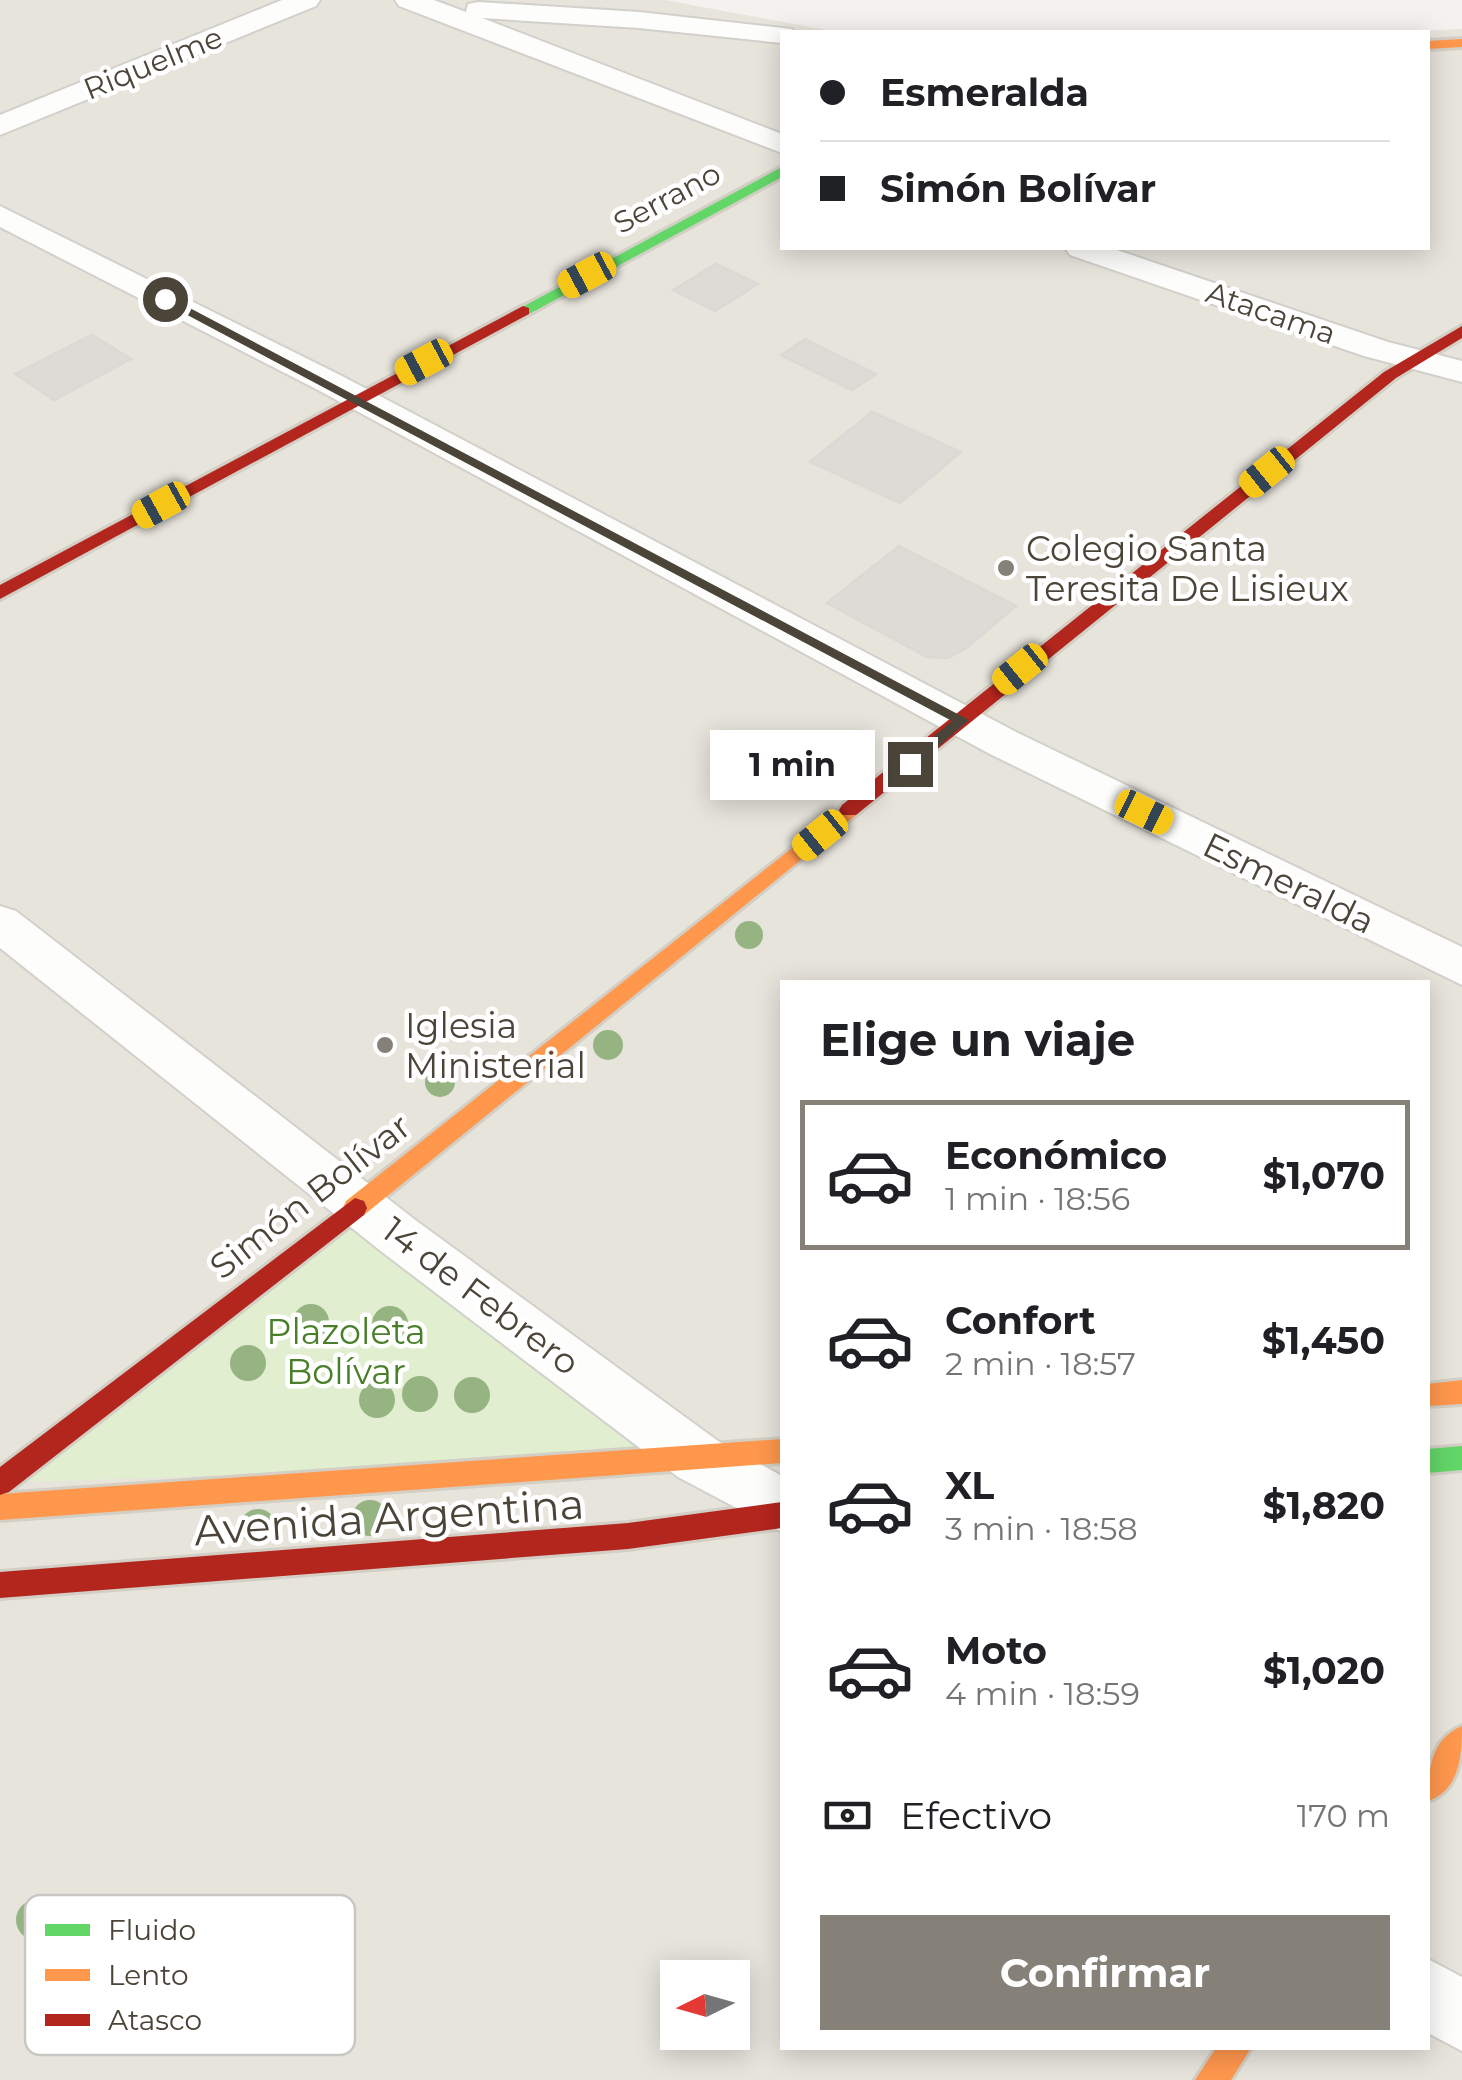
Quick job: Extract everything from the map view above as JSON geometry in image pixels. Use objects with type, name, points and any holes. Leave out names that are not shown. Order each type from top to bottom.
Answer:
[{"type":"street","name":"Riquelme","points":[[0,126],[306,0]]},
{"type":"street","points":[[414,2],[780,34]]},
{"type":"street","points":[[414,2],[780,143]]},
{"type":"street","points":[[1430,45],[1462,43]]},
{"type":"street","name":"Serrano","points":[[0,593],[780,172]]},
{"type":"street","name":"Esmeralda","points":[[0,214],[962,720],[1462,967]]},
{"type":"street","name":"Atacama","points":[[1087,250],[1462,372]]},
{"type":"street","name":"Simón Bolívar","points":[[0,1483],[360,1204],[1359,399],[1462,332]]},
{"type":"street","name":"14 de Febrero","points":[[0,924],[360,1204],[698,1458],[780,1505]]},
{"type":"street","points":[[1430,1395],[1462,1392]]},
{"type":"street","name":"Avenida Argentina","points":[[0,1507],[780,1451]]},
{"type":"street","points":[[1430,1461],[1462,1458]]},
{"type":"street","name":"Avenida Argentina","points":[[0,1585],[628,1536],[780,1515]]},
{"type":"street","points":[[1430,1784],[1462,1740]]},
{"type":"street","points":[[1430,1994],[1462,2018]]},
{"type":"street","points":[[1211,2080],[1234,2050]]},
{"type":"shaded area","points":[[0,0],[665,0],[826,30],[780,30],[780,250],[1430,250],[1430,30],[1462,29],[1462,2080],[0,2080]]},
{"type":"green space","name":"Plazoleta Bolívar","points":[[360,1204],[698,1459],[0,1483]]},
{"type":"building","points":[[716,264],[758,284],[715,311],[673,290]]},
{"type":"building","points":[[92,335],[131,359],[54,400],[15,374]]},
{"type":"building","points":[[805,339],[876,374],[852,390],[781,355]]},
{"type":"building","points":[[872,412],[961,452],[900,503],[810,462]]},
{"type":"building","points":[[899,546],[1016,606],[965,649],[948,658],[927,657],[827,603]]},
{"type":"traffic: fast","points":[[523,311],[780,172]]},
{"type":"traffic: fast","points":[[1430,1461],[1462,1458]]},
{"type":"traffic: slow","points":[[1430,45],[1462,43]]},
{"type":"traffic: slow","points":[[355,1208],[849,810]]},
{"type":"traffic: slow","points":[[1430,1395],[1462,1392]]},
{"type":"traffic: slow","points":[[0,1507],[780,1451]]},
{"type":"traffic: slow","points":[[1430,1784],[1462,1740]]},
{"type":"traffic: slow","points":[[1211,2080],[1234,2050]]},
{"type":"traffic: jam","points":[[0,593],[523,311]]},
{"type":"traffic: jam","points":[[849,810],[1390,375],[1462,331]]},
{"type":"traffic: jam","points":[[0,1483],[355,1208]]},
{"type":"traffic: jam","points":[[0,1585],[628,1536],[780,1515]]},
{"type":"place","name":"Colegio Santa Teresita De Lisieux","points":[[1006,568]]},
{"type":"place","name":"Iglesia Ministerial","points":[[385,1045]]},
{"type":"route","points":[[165,299],[962,720],[910,764]]}]
